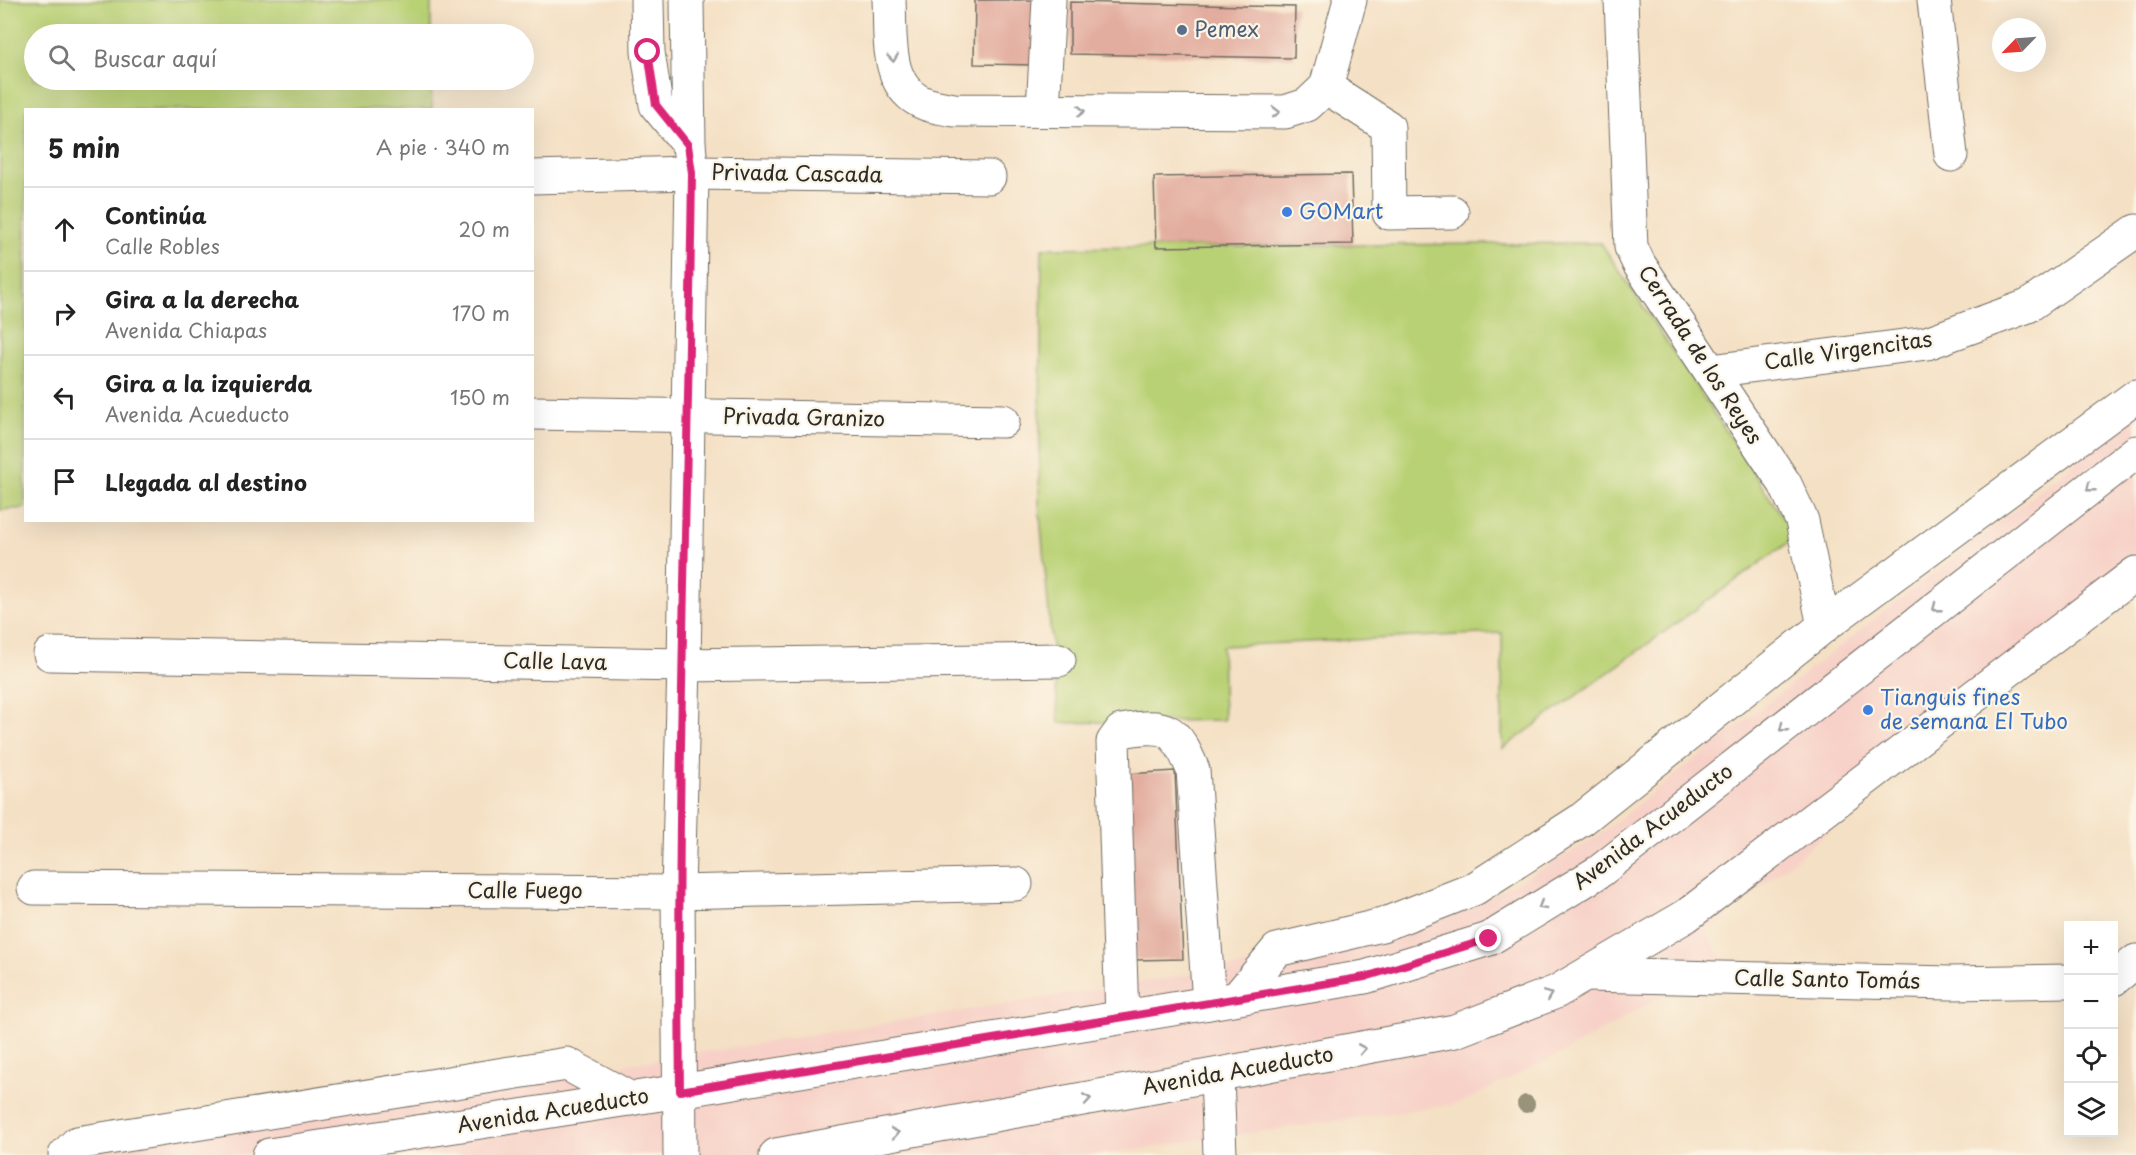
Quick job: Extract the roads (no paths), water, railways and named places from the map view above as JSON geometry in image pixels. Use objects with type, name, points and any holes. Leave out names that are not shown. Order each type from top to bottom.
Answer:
[{"type":"street","points":[[646,0],[648,52],[656,105],[690,159]]},
{"type":"street","points":[[680,1155],[678,892],[684,665],[690,159],[687,0]]},
{"type":"street","points":[[889,0],[893,66],[904,90],[925,104],[954,110],[1285,112],[1307,105],[1326,87],[1350,0]]},
{"type":"street","points":[[1043,110],[1048,0]]},
{"type":"street","name":"Cerrada de los Reyes","points":[[1621,0],[1631,247],[1638,264],[1785,484],[1802,521],[1824,626]]},
{"type":"street","points":[[1934,0],[1950,155]]},
{"type":"street","points":[[1326,87],[1388,127],[1389,213],[1452,212]]},
{"type":"street","name":"Privada Cascada","points":[[534,177],[690,159],[989,177]]},
{"type":"street","name":"Calle Virgencitas","points":[[1711,371],[1927,343],[2028,306],[2136,231]]},
{"type":"street","points":[[1223,1001],[1277,950],[1382,925],[1474,889],[1581,820],[1824,626],[2136,396]]},
{"type":"street","name":"Privada Granizo","points":[[534,413],[1003,421]]},
{"type":"street","name":"Avenida Acueducto","points":[[269,1155],[631,1099],[1365,977],[1489,939],[1600,871],[2136,452]]},
{"type":"street","name":"Avenida Acueducto","points":[[776,1155],[1455,1031],[1556,992],[1686,916],[2136,573]]},
{"type":"street","name":"Calle Lava","points":[[51,654],[684,665],[1059,660]]},
{"type":"street","points":[[1122,1017],[1113,742],[1121,731],[1143,727],[1163,728],[1182,742],[1193,770],[1223,1001]]},
{"type":"street","name":"Calle Fuego","points":[[34,888],[678,892],[1016,884]]},
{"type":"street","points":[[2118,977],[2136,961]]},
{"type":"street","name":"Calle Santo Tomás","points":[[1586,975],[1951,983],[2064,981]]},
{"type":"street","points":[[2118,980],[2136,980]]},
{"type":"street","points":[[65,1155],[77,1143],[567,1064],[631,1099]]},
{"type":"street","points":[[1217,1076],[1220,1155]]},
{"type":"place","name":"Pemex","points":[[1182,30]]},
{"type":"place","name":"GOMart","points":[[1287,212]]},
{"type":"place","name":"Tianguis fines de semana El Tubo","points":[[1868,710]]}]
